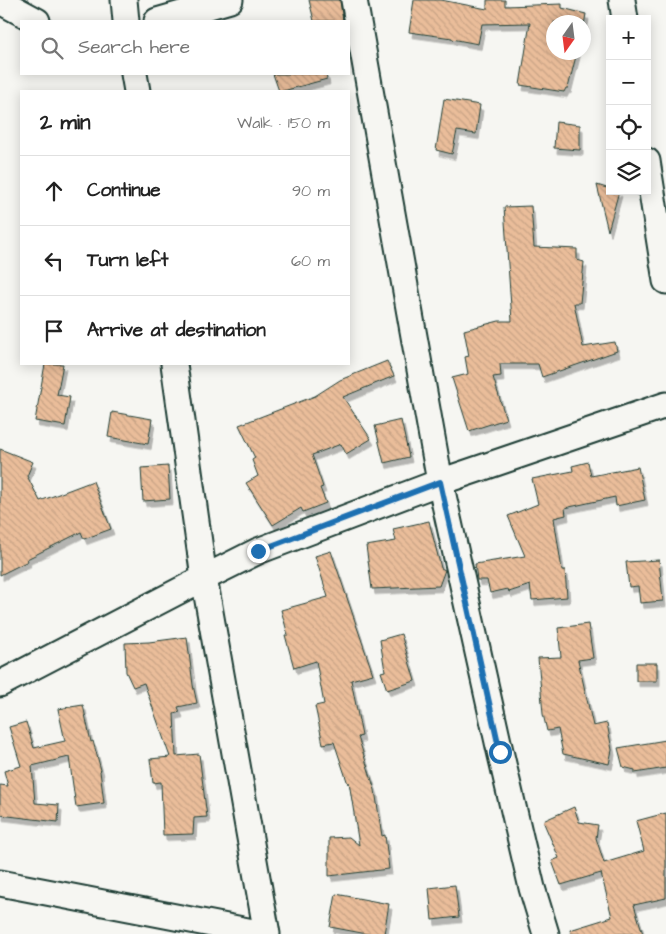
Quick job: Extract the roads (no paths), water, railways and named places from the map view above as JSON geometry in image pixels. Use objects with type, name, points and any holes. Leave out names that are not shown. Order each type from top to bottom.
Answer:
[{"type":"street","points":[[124,0],[126,20]]},
{"type":"street","points":[[160,20],[230,0]]},
{"type":"street","points":[[354,0],[440,482],[502,761],[532,888],[546,934]]},
{"type":"street","points":[[622,0],[624,15]]},
{"type":"street","points":[[0,1],[35,20]]},
{"type":"street","points":[[134,75],[137,90]]},
{"type":"street","points":[[651,186],[666,281]]},
{"type":"street","points":[[174,365],[204,578],[267,934]]},
{"type":"street","points":[[0,684],[258,551],[440,482],[666,404]]},
{"type":"street","points":[[0,883],[263,934]]}]
